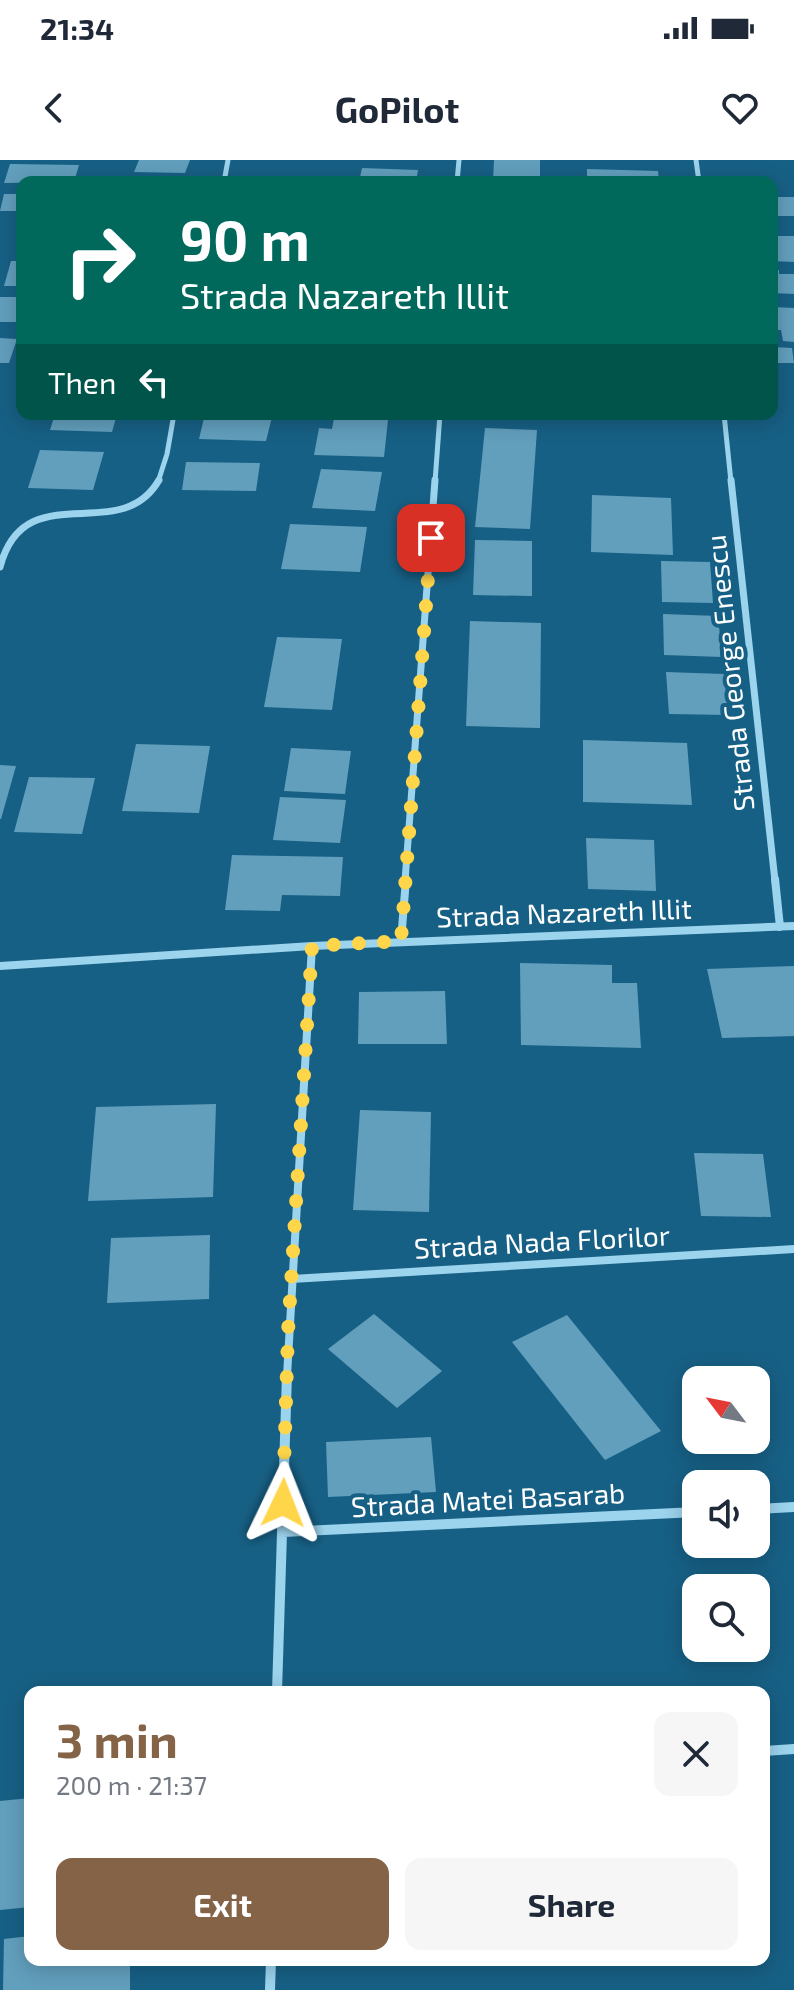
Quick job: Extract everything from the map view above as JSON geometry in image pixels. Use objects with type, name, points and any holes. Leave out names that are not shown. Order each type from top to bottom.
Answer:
[{"type":"street","points":[[0,567],[7,544],[23,525],[38,519],[125,510],[152,491],[161,475],[173,420]]},
{"type":"street","points":[[401,941],[440,420]]},
{"type":"street","name":"Strada George Enescu","points":[[725,420],[780,927]]},
{"type":"street","name":"Strada Nazareth Illit","points":[[0,966],[401,941],[794,926]]},
{"type":"street","points":[[277,1686],[292,1279],[312,946]]},
{"type":"street","name":"Strada Nada Florilor","points":[[292,1279],[794,1249]]},
{"type":"street","points":[[770,1508],[794,1507]]},
{"type":"street","name":"Strada Matei Basarab","points":[[283,1532],[682,1513]]},
{"type":"street","points":[[770,1751],[794,1749]]},
{"type":"street","points":[[270,1990],[271,1966]]},
{"type":"building","points":[[139,160],[190,160],[185,173],[134,172]]},
{"type":"building","points":[[494,160],[540,160],[540,176],[493,176]]},
{"type":"building","points":[[10,164],[79,165],[76,176],[16,176],[16,183],[4,183]]},
{"type":"building","points":[[362,168],[418,170],[417,176],[360,176]]},
{"type":"building","points":[[587,169],[658,171],[658,176],[587,176]]},
{"type":"building","points":[[4,194],[16,194],[16,211],[0,211]]},
{"type":"building","points":[[778,197],[794,197],[794,216],[778,216]]},
{"type":"building","points":[[778,236],[794,236],[794,262],[778,261]]},
{"type":"building","points":[[11,261],[16,261],[16,286],[4,286]]},
{"type":"building","points":[[778,270],[779,274],[794,274],[794,294],[778,293]]},
{"type":"building","points":[[0,297],[16,297],[16,322],[0,322]]},
{"type":"building","points":[[778,307],[794,308],[794,342],[783,341],[781,330],[778,330]]},
{"type":"building","points":[[0,338],[16,339],[9,363],[0,363]]},
{"type":"building","points":[[778,347],[792,348],[794,363],[778,363]]},
{"type":"building","points":[[53,420],[115,420],[112,432],[50,430]]},
{"type":"building","points":[[204,420],[271,420],[266,441],[199,439]]},
{"type":"building","points":[[334,420],[388,420],[384,457],[314,455],[319,428],[332,429]]},
{"type":"building","points":[[485,428],[537,430],[530,529],[475,527]]},
{"type":"building","points":[[40,450],[104,452],[93,490],[28,488]]},
{"type":"building","points":[[186,462],[260,463],[256,491],[182,490]]},
{"type":"building","points":[[321,469],[382,472],[375,511],[312,508]]},
{"type":"building","points":[[592,495],[671,498],[673,555],[591,552]]},
{"type":"building","points":[[290,524],[367,527],[360,572],[281,569]]},
{"type":"building","points":[[475,540],[532,541],[532,596],[473,595]]},
{"type":"building","points":[[661,561],[710,562],[713,603],[662,602]]},
{"type":"building","points":[[663,614],[718,616],[722,657],[664,655]]},
{"type":"building","points":[[470,621],[541,623],[540,728],[466,726]]},
{"type":"building","points":[[277,637],[342,639],[332,710],[264,707]]},
{"type":"building","points":[[666,672],[724,674],[728,715],[669,714]]},
{"type":"building","points":[[583,740],[687,743],[692,805],[583,802]]},
{"type":"building","points":[[136,744],[210,746],[199,813],[122,811]]},
{"type":"building","points":[[291,748],[351,751],[345,794],[284,791]]},
{"type":"building","points":[[0,765],[16,766],[1,819],[0,819]]},
{"type":"building","points":[[29,777],[95,778],[82,834],[14,832]]},
{"type":"building","points":[[280,797],[346,800],[340,843],[273,840]]},
{"type":"building","points":[[586,838],[654,840],[656,891],[588,889]]},
{"type":"building","points":[[232,855],[343,857],[340,896],[282,895],[280,911],[225,910]]},
{"type":"building","points":[[520,963],[612,965],[612,983],[637,983],[641,1048],[521,1045]]},
{"type":"building","points":[[794,966],[794,1036],[722,1038],[707,969]]},
{"type":"building","points":[[445,991],[447,1044],[358,1044],[359,992]]},
{"type":"building","points":[[216,1104],[213,1197],[88,1201],[96,1107]]},
{"type":"building","points":[[360,1110],[431,1112],[429,1212],[353,1210]]},
{"type":"building","points":[[694,1153],[763,1154],[771,1217],[701,1216]]},
{"type":"building","points":[[210,1235],[209,1299],[107,1303],[111,1238]]},
{"type":"building","points":[[374,1314],[442,1371],[397,1408],[328,1349]]},
{"type":"building","points":[[567,1315],[661,1431],[605,1460],[512,1342]]},
{"type":"building","points":[[431,1437],[436,1492],[328,1497],[326,1442]]},
{"type":"building","points":[[24,1799],[24,1908],[0,1910],[0,1801]]},
{"type":"building","points":[[24,1937],[24,1966],[130,1966],[130,1990],[3,1990],[4,1939]]},
{"type":"route","points":[[283,1503],[288,1332],[312,946],[401,941],[431,538]]}]
